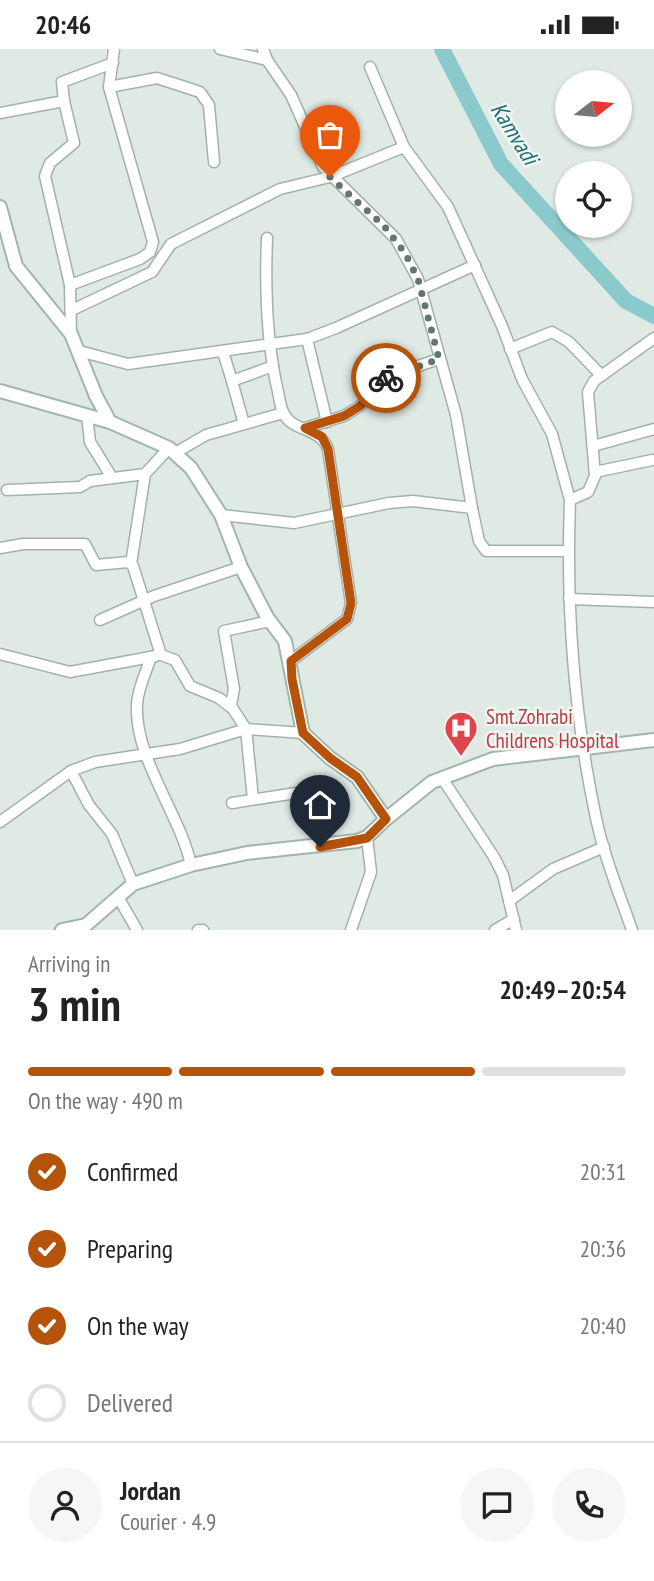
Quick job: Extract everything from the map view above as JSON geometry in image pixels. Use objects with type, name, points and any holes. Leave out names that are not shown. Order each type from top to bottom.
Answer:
[{"type":"street","points":[[70,285],[140,259],[150,252],[153,241],[109,87],[114,49]]},
{"type":"street","points":[[220,49],[267,61]]},
{"type":"street","points":[[263,49],[267,61],[291,95],[318,158],[330,177],[396,239],[421,287],[465,455],[479,541],[486,551],[568,551]]},
{"type":"street","points":[[71,334],[70,285],[45,176],[50,163],[74,143],[62,82],[113,64]]},
{"type":"street","points":[[370,67],[404,147],[439,191],[475,265],[526,388],[552,435],[570,500],[569,599],[584,748],[604,848],[632,930]]},
{"type":"street","points":[[109,87],[138,79],[157,79],[200,92],[208,105],[214,162]]},
{"type":"street","points":[[0,113],[64,101]]},
{"type":"street","points":[[72,310],[152,272],[171,244],[280,189],[330,177],[404,147]]},
{"type":"street","points":[[0,207],[16,266],[71,334],[96,396],[110,422]]},
{"type":"street","points":[[267,238],[265,286],[268,345],[283,413],[289,421],[322,437],[328,449],[350,589],[350,613],[340,626],[291,661]]},
{"type":"street","points":[[79,351],[128,364],[307,339],[475,265]]},
{"type":"street","points":[[510,349],[552,332],[569,342],[601,375]]},
{"type":"street","points":[[570,500],[588,492],[595,472],[588,392],[601,375],[654,338]]},
{"type":"street","points":[[307,339],[327,422]]},
{"type":"street","points":[[223,352],[244,424]]},
{"type":"street","points":[[305,428],[327,422],[360,406],[388,376],[439,359]]},
{"type":"street","points":[[232,381],[273,366]]},
{"type":"street","points":[[0,391],[110,422],[172,451],[191,468],[221,515],[241,567],[270,621],[285,641],[303,733],[330,758],[357,777],[386,819]]},
{"type":"street","points":[[7,490],[80,487],[90,481],[111,476],[145,474],[172,451],[206,435],[283,413]]},
{"type":"street","points":[[87,415],[90,442],[111,476]]},
{"type":"street","points":[[593,446],[654,429]]},
{"type":"street","points":[[595,472],[652,460]]},
{"type":"street","points":[[145,474],[131,564],[156,656],[137,700],[147,752],[161,795],[185,841],[191,865]]},
{"type":"street","points":[[221,515],[294,523],[413,501],[472,508]]},
{"type":"street","points":[[0,548],[23,544],[85,544],[96,565],[131,564]]},
{"type":"street","points":[[100,620],[143,601],[241,567]]},
{"type":"street","points":[[569,599],[654,603]]},
{"type":"street","points":[[231,705],[234,689],[224,631],[270,621]]},
{"type":"street","points":[[0,654],[71,672],[156,656],[175,660],[190,686],[231,705],[246,729],[253,799]]},
{"type":"street","points":[[0,821],[71,771],[95,762],[180,749],[246,729],[303,733]]},
{"type":"street","points":[[62,930],[86,925],[133,884],[191,865],[247,853],[336,846],[367,838],[432,782],[493,759],[654,740]]},
{"type":"street","points":[[71,771],[89,805],[112,834],[133,884]]},
{"type":"street","points":[[442,778],[494,857],[516,930]]},
{"type":"street","points":[[232,803],[296,793]]},
{"type":"street","points":[[351,930],[371,872],[367,838]]},
{"type":"street","points":[[509,901],[553,869],[604,848]]},
{"type":"street","points":[[118,897],[137,930]]},
{"type":"street","points":[[495,930],[514,919]]},
{"type":"street","points":[[198,930],[203,930]]},
{"type":"waterway","name":"Kamvadi","points":[[442,49],[501,164],[626,301],[654,316]]},
{"type":"way so far","points":[[330,177],[396,239],[418,279],[439,359],[386,378]]},
{"type":"place","name":"Smt.Zohrabi Childrens Hospital","points":[[461,758]]},
{"type":"route","points":[[320,847],[367,838],[386,819],[357,777],[330,758],[303,733],[299,717],[291,661],[340,626],[350,613],[351,603],[328,449],[322,437],[305,428],[344,416],[360,406],[386,378]]}]
